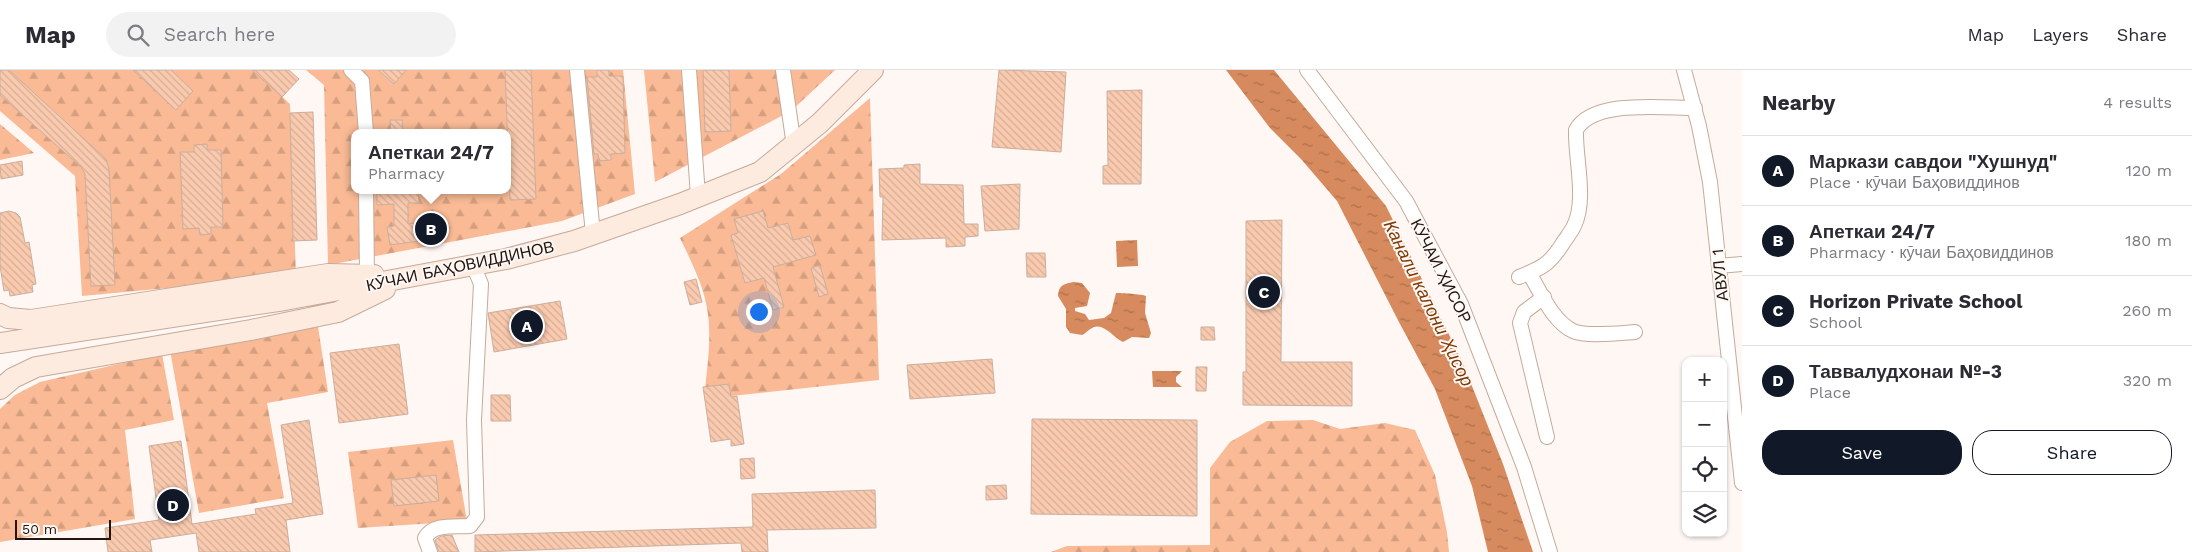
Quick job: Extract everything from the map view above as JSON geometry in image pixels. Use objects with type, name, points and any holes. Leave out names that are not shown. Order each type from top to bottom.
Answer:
[{"type":"street","points":[[351,70],[362,81],[366,129]]},
{"type":"street","points":[[577,70],[593,234]]},
{"type":"street","points":[[689,70],[698,196]]},
{"type":"street","points":[[783,70],[794,146]]},
{"type":"street","name":"КӮЧАИ БАҲОВИДДИНОВ","points":[[0,343],[286,300],[514,257],[593,234],[760,172],[794,146],[873,70]]},
{"type":"street","name":"КӮЧАИ ҲИСОР","points":[[1307,70],[1406,200],[1461,304],[1524,467],[1550,552]]},
{"type":"street","name":"АВУЛ 1","points":[[1684,70],[1695,108],[1710,182],[1742,483]]},
{"type":"street","points":[[1635,332],[1598,334],[1574,332],[1554,315],[1544,297],[1524,275],[1543,267],[1550,261],[1576,220],[1579,188],[1576,130],[1586,118],[1617,108],[1695,108]]},
{"type":"street","name":"КӮЧАИ БАҲОВИДДИНОВ","points":[[366,194],[367,275]]},
{"type":"street","points":[[1719,266],[1742,264]]},
{"type":"street","points":[[430,552],[425,538],[428,532],[435,528],[470,526],[477,517],[474,420],[481,284],[473,265]]},
{"type":"street","points":[[0,314],[8,318],[31,320],[328,274],[411,276]]},
{"type":"street","points":[[0,389],[13,378],[36,367],[242,332],[338,312],[411,276]]},
{"type":"street","points":[[1544,297],[1524,312],[1520,323],[1548,437]]},
{"type":"green space","points":[[0,70],[254,70],[290,104],[296,276],[82,296],[75,176],[0,111]]},
{"type":"green space","points":[[306,70],[623,70],[635,194],[562,221],[328,265],[324,85]]},
{"type":"green space","points":[[644,70],[835,70],[791,111],[655,182]]},
{"type":"green space","points":[[870,98],[879,380],[704,399],[709,351],[708,315],[701,286],[680,238],[781,174]]},
{"type":"green space","points":[[0,124],[34,153],[0,160]]},
{"type":"green space","points":[[317,320],[328,392],[267,403],[284,498],[199,513],[170,350]]},
{"type":"green space","points":[[162,354],[174,420],[125,430],[135,519],[0,542],[0,409],[15,395],[40,382]]},
{"type":"green space","points":[[1313,420],[1340,429],[1385,423],[1415,430],[1435,475],[1447,532],[1449,552],[1051,552],[1067,546],[1210,545],[1210,468],[1230,442],[1267,421]]},
{"type":"green space","points":[[453,440],[467,521],[358,528],[348,452]]},
{"type":"water","name":"Канали калони Ҳисор","points":[[1226,70],[1274,70],[1386,206],[1462,361],[1503,464],[1533,552],[1488,552],[1472,486],[1435,389],[1337,201],[1301,159],[1270,128]]},
{"type":"water","points":[[1137,240],[1138,266],[1117,267],[1116,241]]},
{"type":"water","points":[[1074,282],[1082,283],[1090,293],[1087,306],[1075,308],[1075,311],[1085,314],[1089,320],[1104,318],[1111,313],[1116,293],[1146,296],[1145,313],[1151,333],[1149,338],[1132,337],[1123,342],[1107,330],[1098,327],[1094,327],[1082,335],[1070,333],[1066,327],[1066,309],[1058,296],[1059,289],[1062,286]]},
{"type":"water","points":[[1152,371],[1182,371],[1176,377],[1176,382],[1182,387],[1153,387]]},
{"type":"building","points":[[0,70],[9,70],[106,159],[109,169],[115,285],[91,286],[85,174],[81,167],[0,95]]},
{"type":"building","points":[[133,70],[171,70],[193,91],[176,110]]},
{"type":"building","points":[[252,70],[289,70],[299,79],[282,97]]},
{"type":"building","points":[[378,70],[406,70],[394,84]]},
{"type":"building","points":[[505,70],[531,70],[536,199],[510,200],[511,129],[507,129]]},
{"type":"building","points":[[597,70],[609,70],[609,76],[623,76],[625,153],[611,154],[611,160],[599,161],[598,154],[594,154],[587,77],[597,77]]},
{"type":"building","points":[[703,70],[729,70],[731,131],[705,132]]},
{"type":"building","points":[[999,70],[1066,72],[1061,152],[992,147]]},
{"type":"building","points":[[1142,90],[1141,184],[1103,184],[1103,166],[1108,165],[1107,91]]},
{"type":"building","points":[[313,112],[317,240],[293,241],[290,113]]},
{"type":"building","points":[[390,120],[402,120],[403,129],[391,129]]},
{"type":"building","points":[[207,144],[207,150],[221,150],[223,227],[211,227],[211,234],[200,235],[199,228],[183,229],[180,152],[194,152],[194,145]]},
{"type":"building","points":[[22,161],[23,175],[1,179],[0,165]]},
{"type":"building","points":[[920,164],[920,184],[963,185],[964,224],[978,224],[978,236],[965,237],[965,246],[946,247],[946,238],[882,240],[883,197],[880,197],[879,169],[904,168],[904,165]]},
{"type":"building","points":[[1020,184],[1019,229],[985,231],[981,186]]},
{"type":"building","points":[[377,194],[418,194],[419,203],[408,203],[408,224],[438,219],[441,238],[390,245],[387,227],[394,226],[394,204],[377,205]]},
{"type":"building","points":[[9,211],[16,213],[20,217],[25,243],[29,242],[36,284],[32,285],[33,292],[10,296],[9,290],[4,291],[0,266],[0,213]]},
{"type":"building","points":[[763,211],[768,228],[788,223],[793,240],[810,236],[816,255],[773,267],[784,307],[773,310],[764,278],[745,283],[731,235],[738,233],[734,219]]},
{"type":"building","points":[[1282,220],[1281,362],[1352,362],[1352,406],[1243,405],[1243,372],[1246,372],[1246,221]]},
{"type":"building","points":[[1026,253],[1045,253],[1046,277],[1027,277]]},
{"type":"building","points":[[820,265],[828,294],[819,297],[811,268]]},
{"type":"building","points":[[696,279],[702,302],[690,305],[684,282]]},
{"type":"building","points":[[560,301],[567,339],[494,352],[488,313]]},
{"type":"building","points":[[1201,327],[1214,327],[1215,340],[1201,340]]},
{"type":"building","points":[[399,344],[408,414],[339,423],[330,353]]},
{"type":"building","points":[[992,359],[995,393],[910,399],[907,365]]},
{"type":"building","points":[[1196,367],[1207,367],[1206,391],[1196,391]]},
{"type":"building","points":[[729,384],[731,397],[737,396],[744,444],[731,446],[731,439],[711,442],[703,387]]},
{"type":"building","points":[[491,395],[510,395],[511,421],[491,421]]},
{"type":"building","points":[[1032,419],[1197,420],[1197,516],[1031,514]]},
{"type":"building","points":[[309,420],[323,514],[286,520],[290,552],[199,552],[196,533],[150,540],[152,552],[108,552],[105,528],[159,520],[149,446],[181,441],[192,524],[256,514],[255,509],[293,503],[281,425]]},
{"type":"building","points":[[754,458],[755,478],[741,479],[740,459]]},
{"type":"building","points":[[436,475],[439,501],[394,506],[391,480]]},
{"type":"building","points":[[1006,485],[1007,499],[986,500],[986,486]]},
{"type":"building","points":[[875,490],[876,528],[767,530],[768,552],[742,552],[741,543],[475,552],[475,535],[753,527],[752,494]]},
{"type":"building","points":[[452,535],[459,552],[439,552],[435,540],[441,536]]},
{"type":"place","name":"Апеткаи 24/7","points":[[431,229]]},
{"type":"place","name":"Horizon Private School","points":[[1264,292]]},
{"type":"place","name":"Маркази савдои \"Хушнуд\"","points":[[527,326]]},
{"type":"place","name":"Таввалудхонаи №-3","points":[[173,505]]}]
